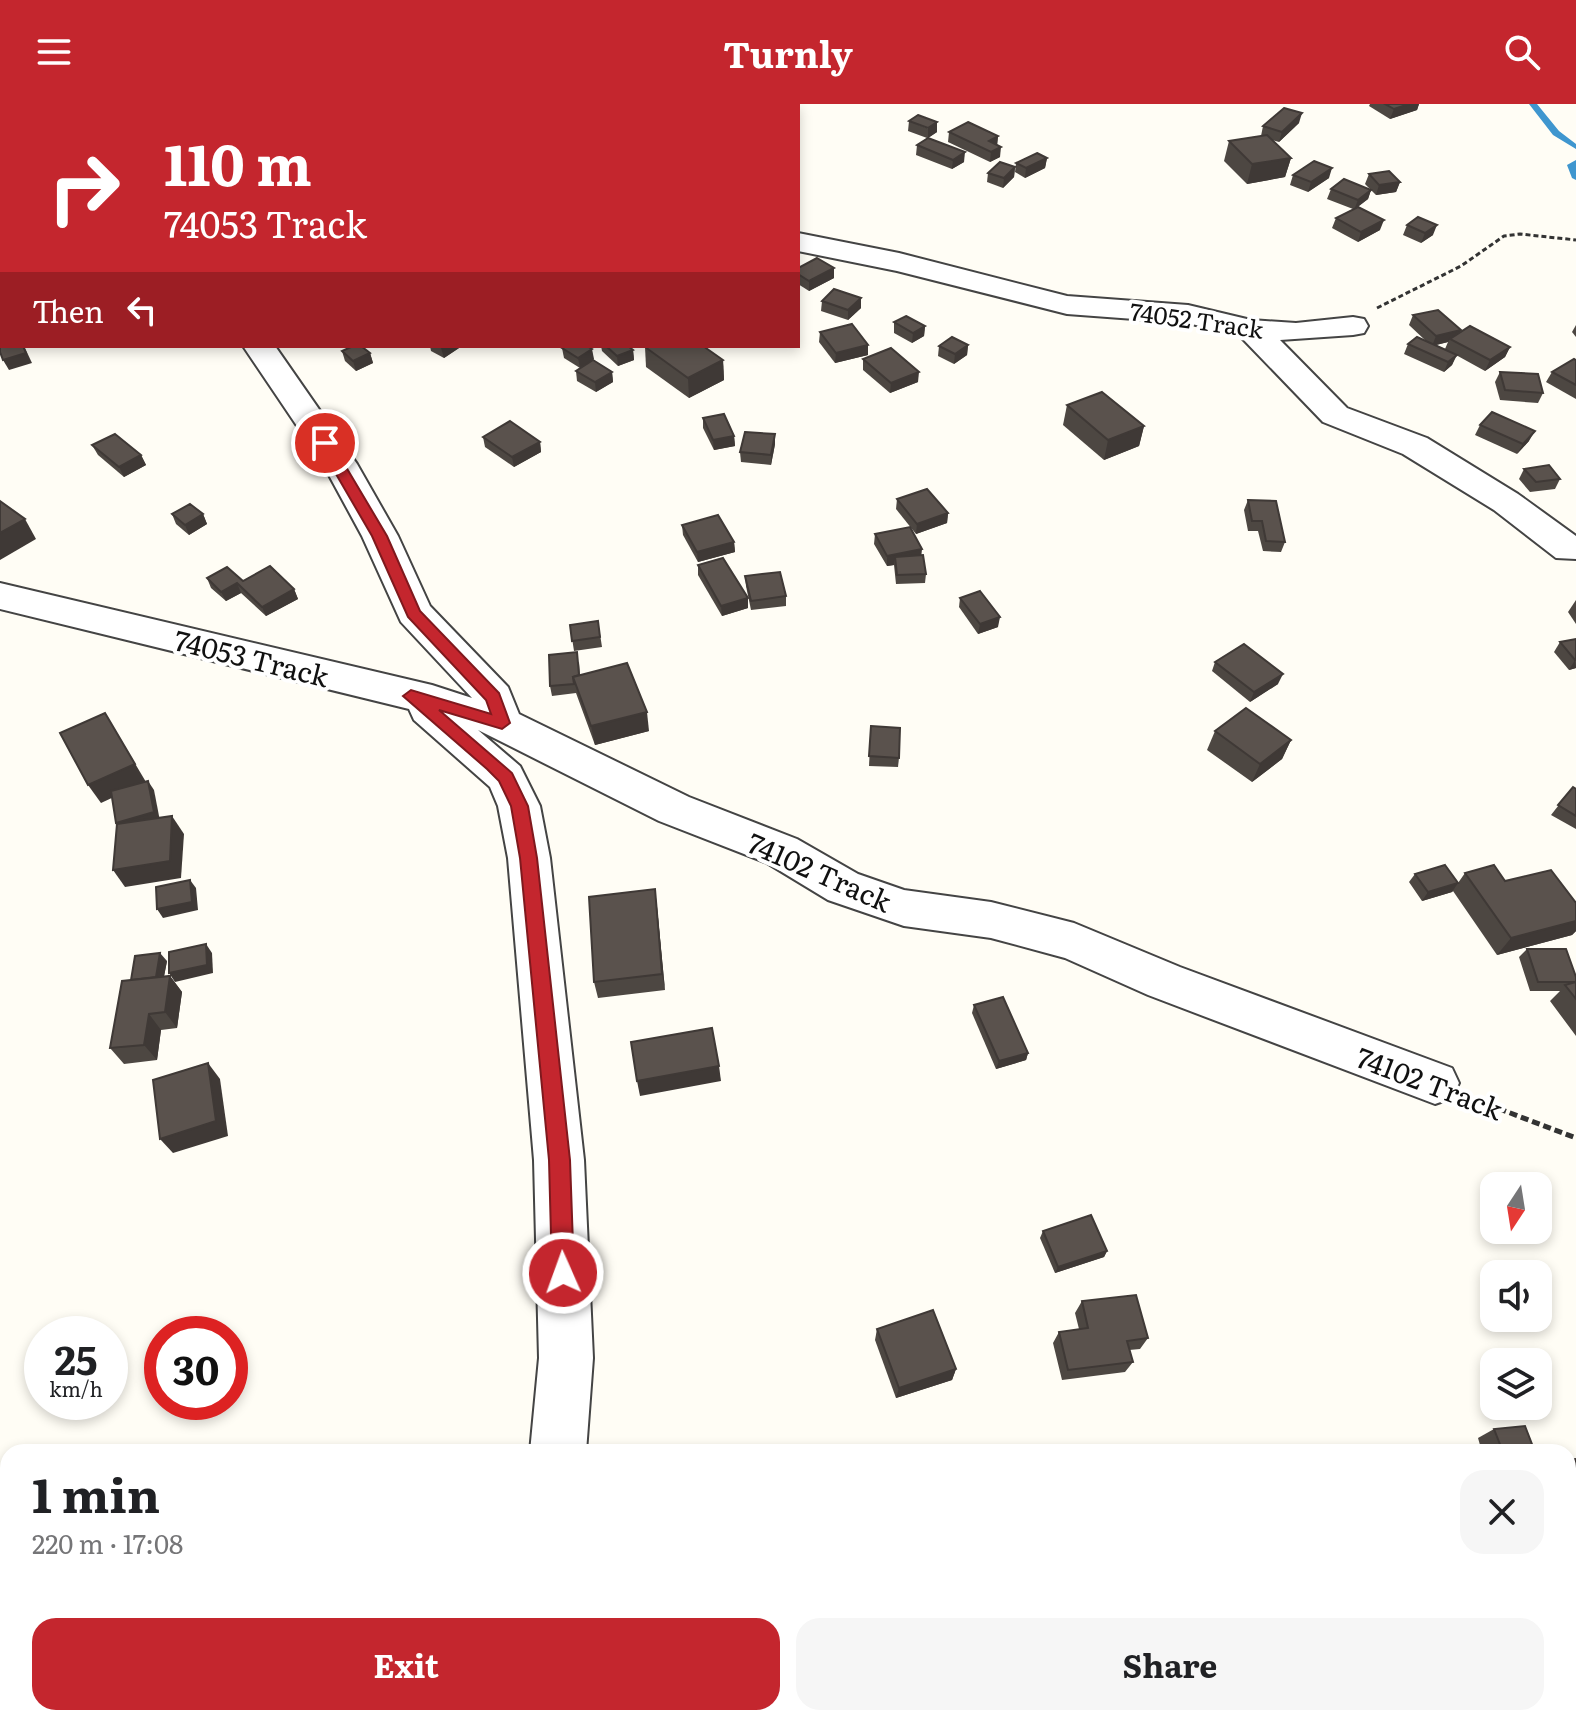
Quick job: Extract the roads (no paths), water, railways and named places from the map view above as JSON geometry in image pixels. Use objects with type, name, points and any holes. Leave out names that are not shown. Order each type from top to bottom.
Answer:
[{"type":"street","name":"74052 Track","points":[[800,242],[899,262],[1067,305],[1188,314],[1251,329],[1296,332],[1353,326]]},
{"type":"street","points":[[1251,329],[1335,415],[1415,446],[1506,502],[1569,549]]},
{"type":"street","points":[[260,348],[340,464],[380,536],[414,613],[494,697],[502,723]]},
{"type":"street","name":"74053 Track","points":[[0,596],[411,696],[502,723]]},
{"type":"street","points":[[411,696],[506,777],[519,806],[529,858],[559,1160],[566,1358],[559,1444]]},
{"type":"street","name":"74102 Track","points":[[502,723],[661,803],[782,851],[843,887],[904,908],[991,920],[1074,942],[1164,981],[1435,1083]]},
{"type":"waterway","points":[[1533,104],[1556,133],[1576,147]]},
{"type":"waterway","points":[[1576,162],[1571,165],[1576,178]]}]
